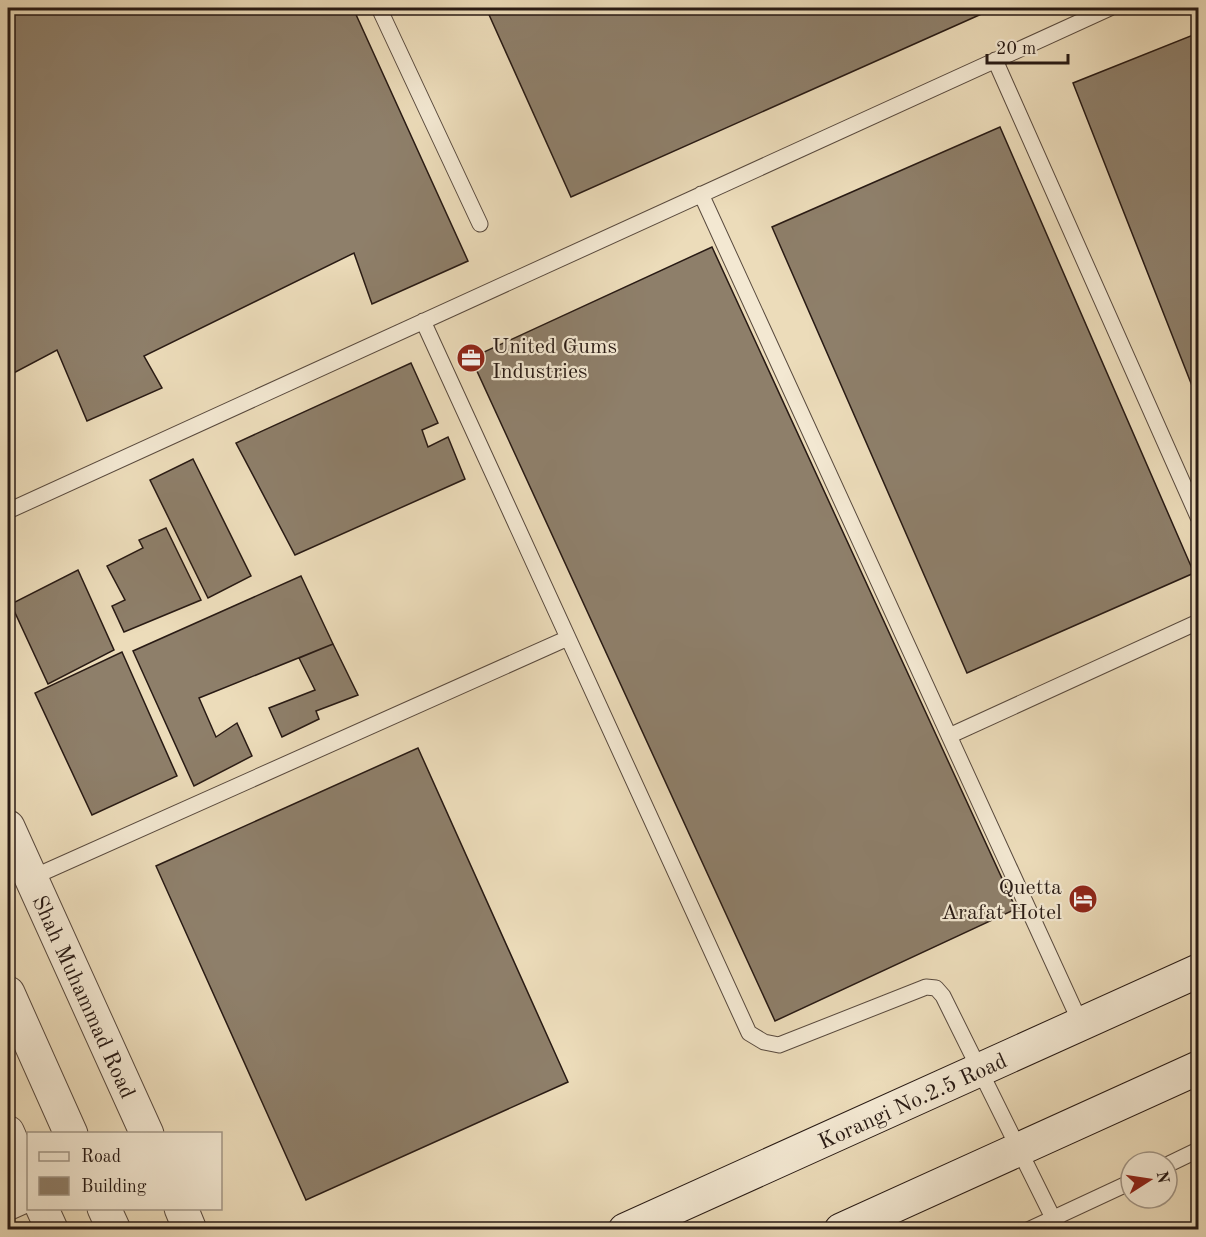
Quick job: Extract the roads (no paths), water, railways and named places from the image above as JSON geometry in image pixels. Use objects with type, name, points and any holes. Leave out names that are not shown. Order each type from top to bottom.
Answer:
[{"type":"main road","name":"Shah Muhammad Road","points":[[8,827],[146,1132]]},
{"type":"main road","name":"Korangi No.2.5 Road","points":[[625,1230],[1198,971]]},
{"type":"main road","points":[[8,993],[70,1132]]},
{"type":"main road","points":[[841,1230],[1198,1068]]},
{"type":"main road","points":[[104,1210],[114,1230]]},
{"type":"main road","points":[[181,1210],[190,1230]]},
{"type":"street","points":[[8,1132],[27,1176]]},
{"type":"street","points":[[8,1204],[27,1195]]},
{"type":"street","points":[[42,1210],[52,1230]]},
{"type":"lane","points":[[378,8],[480,224]]},
{"type":"lane","points":[[8,511],[1110,8]]},
{"type":"lane","points":[[995,60],[1198,517]]},
{"type":"lane","points":[[701,194],[1081,1024]]},
{"type":"lane","points":[[423,321],[749,1033],[764,1042],[779,1045],[926,987],[936,988],[943,996],[1057,1224]]},
{"type":"lane","points":[[949,736],[1198,622]]},
{"type":"lane","points":[[31,878],[568,639]]},
{"type":"lane","points":[[1179,1159],[1198,1150]]},
{"type":"lane","points":[[1028,1230],[1057,1224],[1119,1189]]},
{"type":"place","name":"United Gums Industries","points":[[471,358]]},
{"type":"place","name":"Quetta Arafat Hotel","points":[[1083,899]]}]
